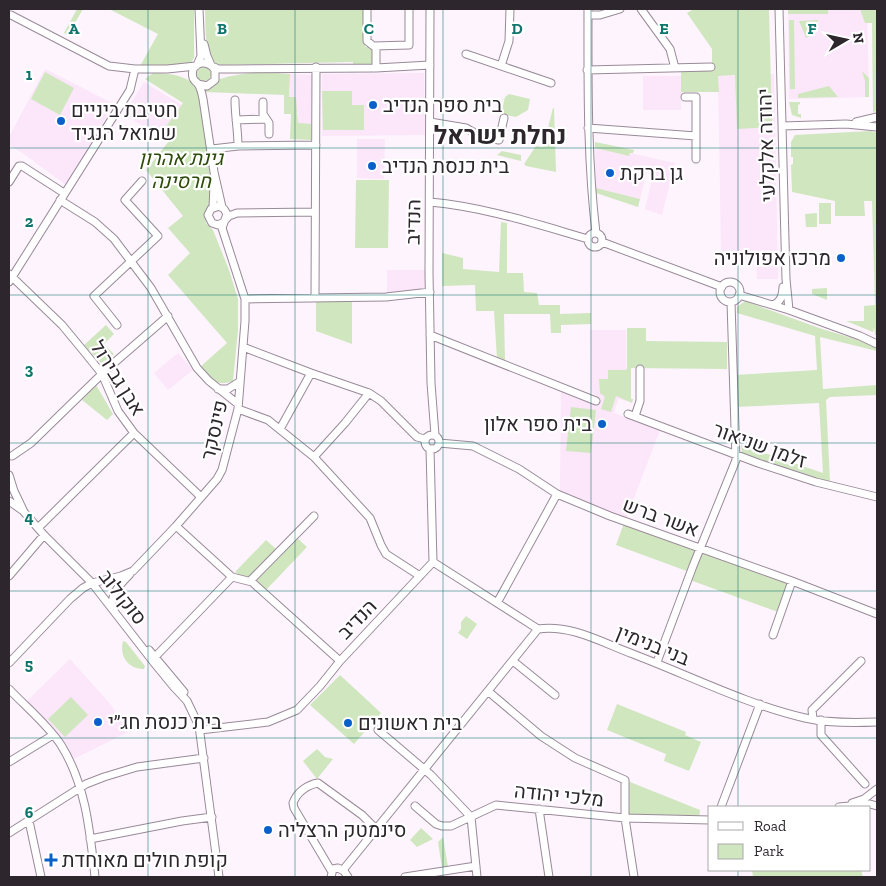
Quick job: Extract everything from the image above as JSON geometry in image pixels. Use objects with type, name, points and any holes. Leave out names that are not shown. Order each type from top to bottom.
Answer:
[{"type":"street","points":[[201,9],[201,56],[193,72],[203,99],[212,149],[214,172],[213,207],[208,215],[212,223],[218,225],[229,216],[237,213],[315,212]]},
{"type":"street","points":[[201,9],[207,56],[216,73],[208,96],[208,121]]},
{"type":"street","points":[[367,9],[367,41],[374,46],[376,51],[376,68]]},
{"type":"street","points":[[374,46],[409,45],[409,9]]},
{"type":"street","name":"הנדיב","points":[[430,9],[430,335],[435,435]]},
{"type":"street","points":[[500,66],[509,41],[510,9]]},
{"type":"street","points":[[596,233],[588,128],[588,12],[600,15],[620,9]]},
{"type":"street","points":[[641,9],[670,49],[675,68]]},
{"type":"street","name":"יהודה אלקלעי","points":[[779,9],[786,279],[789,310]]},
{"type":"street","points":[[11,14],[110,66],[135,69],[167,69],[196,66],[205,62],[222,69],[376,68],[430,65]]},
{"type":"street","points":[[466,54],[551,83]]},
{"type":"street","points":[[315,298],[316,67]]},
{"type":"street","points":[[587,70],[711,67]]},
{"type":"street","points":[[167,69],[186,74],[204,86],[223,75],[265,68]]},
{"type":"street","points":[[10,278],[130,90],[135,69]]},
{"type":"street","points":[[685,97],[696,97],[696,159]]},
{"type":"street","points":[[235,100],[235,117],[238,122],[238,146]]},
{"type":"street","points":[[263,102],[263,114],[269,124],[269,134]]},
{"type":"street","points":[[430,122],[466,128],[480,136],[499,140],[504,118]]},
{"type":"street","points":[[846,124],[877,118]]},
{"type":"street","points":[[236,120],[265,119]]},
{"type":"street","points":[[782,126],[846,124],[877,127]]},
{"type":"street","points":[[588,128],[696,136]]},
{"type":"street","points":[[212,149],[238,146],[316,145]]},
{"type":"street","points":[[9,182],[19,166],[22,166],[64,193]]},
{"type":"street","points":[[214,172],[222,207],[226,211],[225,221]]},
{"type":"street","points":[[116,325],[94,296],[158,236],[125,200],[142,181]]},
{"type":"street","points":[[60,200],[95,222],[114,239],[132,261],[151,288],[197,368],[238,406],[268,420],[314,457],[370,518],[386,554],[420,576]]},
{"type":"street","points":[[430,202],[506,214],[588,239],[593,246],[599,246],[602,242]]},
{"type":"street","points":[[213,207],[222,207]]},
{"type":"street","name":"פינסקר","points":[[94,582],[133,571],[217,480],[222,470],[238,406],[245,299],[223,233],[225,221]]},
{"type":"street","name":"פינסקר","points":[[212,223],[230,253]]},
{"type":"street","points":[[588,239],[591,234],[596,233]]},
{"type":"street","points":[[596,233],[601,236],[602,242]]},
{"type":"street","points":[[602,242],[722,287]]},
{"type":"street","name":"אבן גבירול","points":[[10,278],[62,325],[102,374],[118,411],[134,433],[201,497]]},
{"type":"street","name":"יהודה אלקלעי","points":[[773,305],[777,304],[781,299],[786,279]]},
{"type":"street","points":[[727,283],[733,283],[738,287],[739,295],[737,299],[731,302],[726,301],[722,296],[722,287],[727,283]]},
{"type":"street","points":[[245,299],[386,297],[430,292]]},
{"type":"street","points":[[739,295],[789,310],[877,344]]},
{"type":"street","points":[[657,662],[736,460],[731,302]]},
{"type":"street","points":[[12,456],[31,443],[102,374],[168,316]]},
{"type":"street","points":[[430,335],[596,401]]},
{"type":"street","points":[[860,336],[877,338]]},
{"type":"street","points":[[243,347],[369,393],[381,401],[417,436],[425,439]]},
{"type":"street","name":"זלמן שניאור","points":[[640,369],[640,400],[632,415],[816,482],[877,497]]},
{"type":"street","points":[[280,429],[311,373]]},
{"type":"street","points":[[218,389],[228,389],[239,382]]},
{"type":"street","points":[[314,457],[369,393]]},
{"type":"street","points":[[38,528],[134,433]]},
{"type":"street","points":[[425,439],[429,435],[438,437],[439,443],[436,448],[430,449]]},
{"type":"street","points":[[343,870],[489,692],[538,629],[432,562],[430,449],[426,445],[425,439]]},
{"type":"street","name":"אשר ברש","points":[[439,443],[473,446],[519,469],[557,494],[610,516],[792,581],[877,614]]},
{"type":"street","points":[[9,475],[24,512]]},
{"type":"street","points":[[497,604],[557,494]]},
{"type":"street","points":[[9,501],[24,512]]},
{"type":"street","name":"סוקולוב","points":[[24,512],[44,535],[94,582],[155,661]]},
{"type":"street","points":[[252,582],[314,516]]},
{"type":"street","points":[[176,526],[232,577],[252,582],[340,661]]},
{"type":"street","points":[[9,576],[44,535]]},
{"type":"street","name":"הנדיב","points":[[201,730],[268,722],[297,710],[432,562]]},
{"type":"street","points":[[112,605],[112,597],[115,590],[133,571]]},
{"type":"street","points":[[155,661],[232,577]]},
{"type":"street","points":[[773,635],[792,581]]},
{"type":"street","points":[[9,663],[70,600],[94,582]]},
{"type":"street","name":"סוקולוב","points":[[94,582],[155,661],[187,694],[196,711],[201,730],[223,877]]},
{"type":"street","name":"בני בנימין","points":[[538,629],[568,630],[657,662],[760,704],[812,719],[877,722]]},
{"type":"street","points":[[513,661],[555,695]]},
{"type":"street","points":[[812,719],[812,710],[861,661]]},
{"type":"street","points":[[9,689],[53,735],[68,759],[81,788],[95,877]]},
{"type":"street","points":[[489,692],[541,736],[575,758],[625,780],[625,818],[634,877]]},
{"type":"street","points":[[721,806],[760,704]]},
{"type":"street","points":[[821,720],[821,735],[865,784]]},
{"type":"street","name":"סוקולוב","points":[[201,730],[219,877]]},
{"type":"street","points":[[378,730],[424,769],[471,817],[477,877]]},
{"type":"street","points":[[9,762],[53,735]]},
{"type":"street","points":[[9,833],[81,788],[104,777],[137,767],[204,758]]},
{"type":"street","points":[[332,874],[294,808],[293,802],[295,797],[312,784],[318,782],[362,815],[376,829]]},
{"type":"street","points":[[877,790],[877,802]]},
{"type":"street","points":[[848,806],[864,799],[877,790]]},
{"type":"street","points":[[848,806],[870,804],[877,806]]},
{"type":"street","name":"מלכי יהודה","points":[[415,806],[436,824],[442,826],[451,826],[496,805],[625,818],[708,820]]},
{"type":"street","points":[[538,809],[549,877]]},
{"type":"street","points":[[90,839],[212,817]]},
{"type":"street","points":[[29,821],[41,877]]},
{"type":"street","points":[[405,877],[476,866]]},
{"type":"street","points":[[332,874],[335,868],[343,870],[348,877]]},
{"type":"shaded area","points":[[788,9],[867,9],[869,97],[789,99]]},
{"type":"shaded area","name":"חטיבת ביניים שמואל הנגיד","points":[[45,69],[114,104],[66,185],[9,145],[9,137]]},
{"type":"shaded area","name":"בית ספר הנדיב","points":[[424,73],[425,135],[322,136],[322,74]]},
{"type":"shaded area","points":[[290,74],[312,75],[311,124],[298,124],[298,112],[289,97]]},
{"type":"shaded area","points":[[774,74],[778,279],[757,279],[756,254],[725,254],[722,253],[721,249],[718,76]]},
{"type":"shaded area","points":[[643,76],[681,76],[681,110],[643,110]]},
{"type":"shaded area","points":[[144,82],[182,105],[159,136],[124,114]]},
{"type":"shaded area","points":[[357,139],[385,139],[384,179],[357,178]]},
{"type":"shaded area","points":[[595,148],[629,156],[630,153],[675,163],[662,215],[645,209],[654,171],[647,170],[640,199],[596,188]]},
{"type":"shaded area","points":[[387,270],[431,270],[431,292],[387,293]]},
{"type":"shaded area","name":"בית ספר אלון","points":[[590,330],[626,330],[626,401],[618,399],[614,413],[660,430],[626,519],[560,491],[561,390],[598,406],[601,399],[591,392]]},
{"type":"shaded area","points":[[178,353],[193,370],[168,390],[154,373]]},
{"type":"shaded area","points":[[70,659],[111,705],[128,732],[74,759],[64,740],[27,701]]},
{"type":"green space","points":[[77,9],[83,9],[68,35],[64,33]]},
{"type":"green space","points":[[109,9],[194,9],[194,58],[187,65],[140,66],[158,34]]},
{"type":"green space","points":[[205,9],[365,9],[365,47],[372,47],[372,66],[353,66],[353,62],[218,65],[213,60],[208,47]]},
{"type":"green space","points":[[694,9],[769,9],[772,127],[737,129],[735,75],[718,76],[719,92],[681,92],[681,71],[712,71],[712,49],[687,13]]},
{"type":"green space","points":[[788,9],[828,9],[828,14],[788,14]]},
{"type":"green space","points":[[860,9],[877,9],[877,110],[873,113],[872,23],[865,23]]},
{"type":"green space","points":[[789,20],[794,20],[795,89],[790,89]]},
{"type":"green space","points":[[818,20],[815,34],[806,38],[799,21]]},
{"type":"green space","points":[[204,67],[209,69],[211,74],[209,79],[204,81],[199,79],[197,74],[199,69]]},
{"type":"green space","points":[[862,71],[869,78],[869,97],[865,97],[865,81]]},
{"type":"green space","points":[[45,72],[74,88],[60,115],[31,99]]},
{"type":"green space","points":[[263,72],[290,74],[289,97],[296,97],[298,123],[311,124],[311,140],[290,139],[291,114],[284,114],[284,95],[205,92],[213,82],[221,79]]},
{"type":"green space","name":"גינת אהרון חרסינה","points":[[153,73],[180,76],[192,83],[199,95],[210,174],[211,203],[205,213],[206,223],[213,230],[238,299],[238,330],[233,381],[227,383],[214,381],[200,367],[227,343],[168,275],[190,253],[168,228],[183,216],[146,170],[169,141],[159,136],[183,103],[145,79]]},
{"type":"green space","points":[[829,86],[838,97],[798,98],[798,94]]},
{"type":"green space","points":[[322,91],[352,91],[352,105],[364,105],[364,130],[323,130]]},
{"type":"green space","points":[[509,94],[530,99],[528,110],[516,117],[501,114],[505,97]]},
{"type":"green space","points":[[789,102],[800,102],[798,114],[801,114],[801,118],[792,115]]},
{"type":"green space","points":[[553,108],[556,172],[524,164],[536,146],[543,147]]},
{"type":"green space","points":[[871,131],[877,133],[877,335],[875,335],[874,327],[873,332],[846,321],[864,321],[864,306],[875,305],[872,201],[864,201],[865,216],[835,216],[835,201],[792,192],[791,165],[793,164],[793,157],[791,157],[791,142],[795,135]]},
{"type":"green space","points":[[595,142],[634,150],[629,156],[595,148]]},
{"type":"green space","points":[[502,151],[521,155],[521,161],[497,155]]},
{"type":"green space","points":[[356,180],[389,180],[388,248],[355,248]]},
{"type":"green space","points":[[596,188],[640,199],[638,207],[596,193]]},
{"type":"green space","points":[[819,203],[831,203],[831,224],[819,224]]},
{"type":"green space","points":[[817,213],[817,227],[806,227],[805,214]]},
{"type":"green space","points":[[501,222],[507,223],[507,273],[523,273],[524,292],[537,293],[539,305],[560,305],[560,314],[591,313],[591,324],[561,325],[561,333],[551,333],[550,314],[504,314],[505,361],[497,359],[494,311],[476,311],[475,285],[442,286],[442,253],[463,258],[463,269],[499,272]]},
{"type":"green space","points":[[827,288],[827,300],[812,294],[812,289]]},
{"type":"green space","points":[[745,301],[822,329],[875,345],[877,351],[820,337],[823,389],[877,385],[877,395],[830,397],[826,400],[830,482],[742,453],[741,445],[823,473],[819,403],[736,407],[734,375],[817,370],[815,336],[737,313],[737,307]]},
{"type":"green space","points":[[316,302],[352,302],[352,344],[316,331]]},
{"type":"green space","points":[[106,325],[114,334],[104,344],[114,354],[106,362],[101,363],[84,345]]},
{"type":"green space","points":[[627,328],[646,328],[646,341],[727,342],[727,369],[631,368],[632,403],[616,396],[611,412],[601,409],[605,397],[600,393],[599,379],[608,379],[608,370],[626,370],[627,368]]},
{"type":"green space","points":[[96,385],[113,414],[107,420],[82,400]]},
{"type":"green space","points":[[571,407],[596,410],[591,453],[566,451]]},
{"type":"green space","points":[[624,523],[788,583],[778,612],[690,580],[692,573],[616,545]]},
{"type":"green space","points":[[296,537],[307,547],[266,590],[256,580]]},
{"type":"green space","points":[[266,540],[277,550],[250,577],[242,577],[235,572]]},
{"type":"green space","points":[[466,616],[477,624],[467,639],[458,633],[461,629],[461,622]]},
{"type":"green space","points":[[123,641],[126,642],[145,666],[144,669],[133,667],[126,661],[122,652]]},
{"type":"green space","points":[[340,675],[381,713],[354,744],[310,705]]},
{"type":"green space","points":[[71,697],[88,715],[65,737],[48,719]]},
{"type":"green space","points":[[617,704],[686,732],[685,735],[701,742],[689,771],[664,761],[666,754],[607,730]]},
{"type":"green space","points":[[317,749],[325,757],[333,759],[317,779],[303,761]]},
{"type":"green space","points":[[625,780],[700,810],[699,820],[625,818]]},
{"type":"green space","points":[[421,828],[433,839],[417,847],[410,840]]},
{"type":"green space","points":[[443,837],[448,867],[442,868],[438,842]]},
{"type":"green space","points":[[752,871],[861,871],[863,877],[753,877]]},
{"type":"place","name":"בית ספר הנדיב","points":[[373,105]]},
{"type":"place","name":"חטיבת ביניים שמואל הנגיד","points":[[61,121]]},
{"type":"place","name":"בית כנסת הנדיב","points":[[372,166]]},
{"type":"place","name":"גן ברקת","points":[[610,173]]},
{"type":"place","name":"מרכז אפולוניה","points":[[841,258]]},
{"type":"place","name":"בית ספר אלון","points":[[602,424]]},
{"type":"place","name":"בית כנסת חג״י","points":[[98,722]]},
{"type":"place","name":"בית ראשונים","points":[[348,723]]},
{"type":"place","name":"סינמטק הרצליה","points":[[268,830]]},
{"type":"place","name":"קופת חולים מאוחדת","points":[[51,860]]},
{"type":"district","name":"נחלת ישראל","points":[[500,135]]}]
